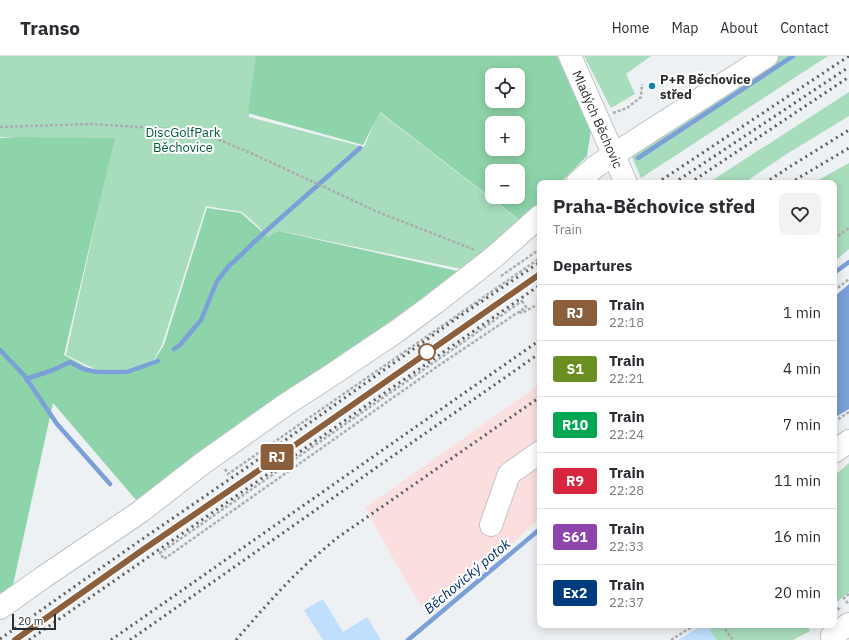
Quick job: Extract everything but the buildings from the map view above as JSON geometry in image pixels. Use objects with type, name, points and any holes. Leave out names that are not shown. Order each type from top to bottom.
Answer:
[{"type":"street","name":"Mladých Běchovic","points":[[570,56],[625,180]]},
{"type":"street","points":[[580,180],[595,167],[613,155],[767,56]]},
{"type":"street","points":[[0,608],[140,512],[203,463],[286,404],[397,331],[494,257],[537,219]]},
{"type":"street","points":[[837,450],[849,441]]},
{"type":"street","points":[[491,525],[509,474],[537,454]]},
{"type":"path","points":[[609,114],[627,108],[641,97],[642,84]]},
{"type":"path","points":[[0,127],[92,124],[169,129],[210,136],[253,154],[378,212],[494,257]]},
{"type":"path","points":[[837,237],[849,228]]},
{"type":"path","points":[[224,468],[228,474],[537,260]]},
{"type":"path","points":[[837,289],[849,279]]},
{"type":"path","points":[[519,312],[526,307],[522,301],[160,553],[164,559],[438,366],[519,312],[522,313],[537,306]]},
{"type":"path","points":[[837,420],[849,412]]},
{"type":"path","points":[[849,594],[844,598],[849,605]]},
{"type":"path","points":[[671,640],[690,628]]},
{"type":"path","points":[[724,628],[733,640]]},
{"type":"shaded area","points":[[537,386],[537,521],[429,618],[408,585],[365,508]]},
{"type":"green space","name":"DiscGolfPark Běchovice","points":[[0,56],[257,56],[249,117],[364,147],[379,112],[485,194],[485,204],[498,204],[523,223],[466,270],[280,231],[268,238],[259,227],[242,212],[206,206],[162,345],[151,365],[127,371],[99,371],[66,355],[114,139],[0,137]]},
{"type":"green space","points":[[256,56],[557,56],[591,130],[587,156],[563,180],[537,180],[537,205],[521,221],[499,204],[525,204],[525,164],[485,164],[485,193],[380,112],[363,145],[248,113]]},
{"type":"green space","points":[[584,56],[651,56],[626,74],[635,94],[611,108]]},
{"type":"green space","points":[[774,56],[828,56],[641,178],[629,150]]},
{"type":"green space","points":[[849,92],[849,116],[785,155],[748,180],[713,180]]},
{"type":"green space","points":[[0,138],[115,138],[64,355],[96,372],[127,373],[152,364],[164,345],[207,208],[241,213],[268,237],[279,231],[462,272],[136,500],[53,403],[13,585],[0,594]]},
{"type":"green space","points":[[849,163],[849,249],[837,259],[837,180],[818,180]]},
{"type":"green space","points":[[849,463],[849,592],[837,602],[837,473]]},
{"type":"green space","points":[[709,628],[808,628],[810,631],[793,640],[716,640]]},
{"type":"water","points":[[849,284],[849,409],[837,416],[837,294]]},
{"type":"waterway","points":[[638,158],[793,56]]},
{"type":"waterway","points":[[174,349],[180,345],[201,320],[217,281],[228,267],[266,231],[360,148]]},
{"type":"waterway","name":"Běchovický potok","points":[[837,271],[849,262]]},
{"type":"waterway","points":[[0,350],[24,375],[57,424],[110,484]]},
{"type":"waterway","points":[[26,379],[53,370],[70,362],[83,369],[97,372],[127,372],[158,361]]},
{"type":"waterway","name":"Běchovický potok","points":[[408,640],[537,532]]},
{"type":"railway","points":[[662,180],[849,56]]},
{"type":"railway","points":[[679,180],[849,67]]},
{"type":"railway","points":[[694,180],[849,77]]},
{"type":"railway","points":[[770,180],[849,130]]},
{"type":"railway","points":[[795,180],[849,148]]},
{"type":"railway","points":[[0,639],[246,468],[460,316],[537,264]]},
{"type":"railway","points":[[15,640],[537,276]]},
{"type":"railway","points":[[29,640],[537,287]]},
{"type":"railway","points":[[111,640],[537,342]]},
{"type":"railway","points":[[130,640],[537,355]]},
{"type":"railway","points":[[236,640],[295,575],[337,538],[537,399]]},
{"type":"train","name":"RJ","points":[[15,640],[537,276]]},
{"type":"place","name":"P+R Běchovice střed","points":[[652,86]]}]
